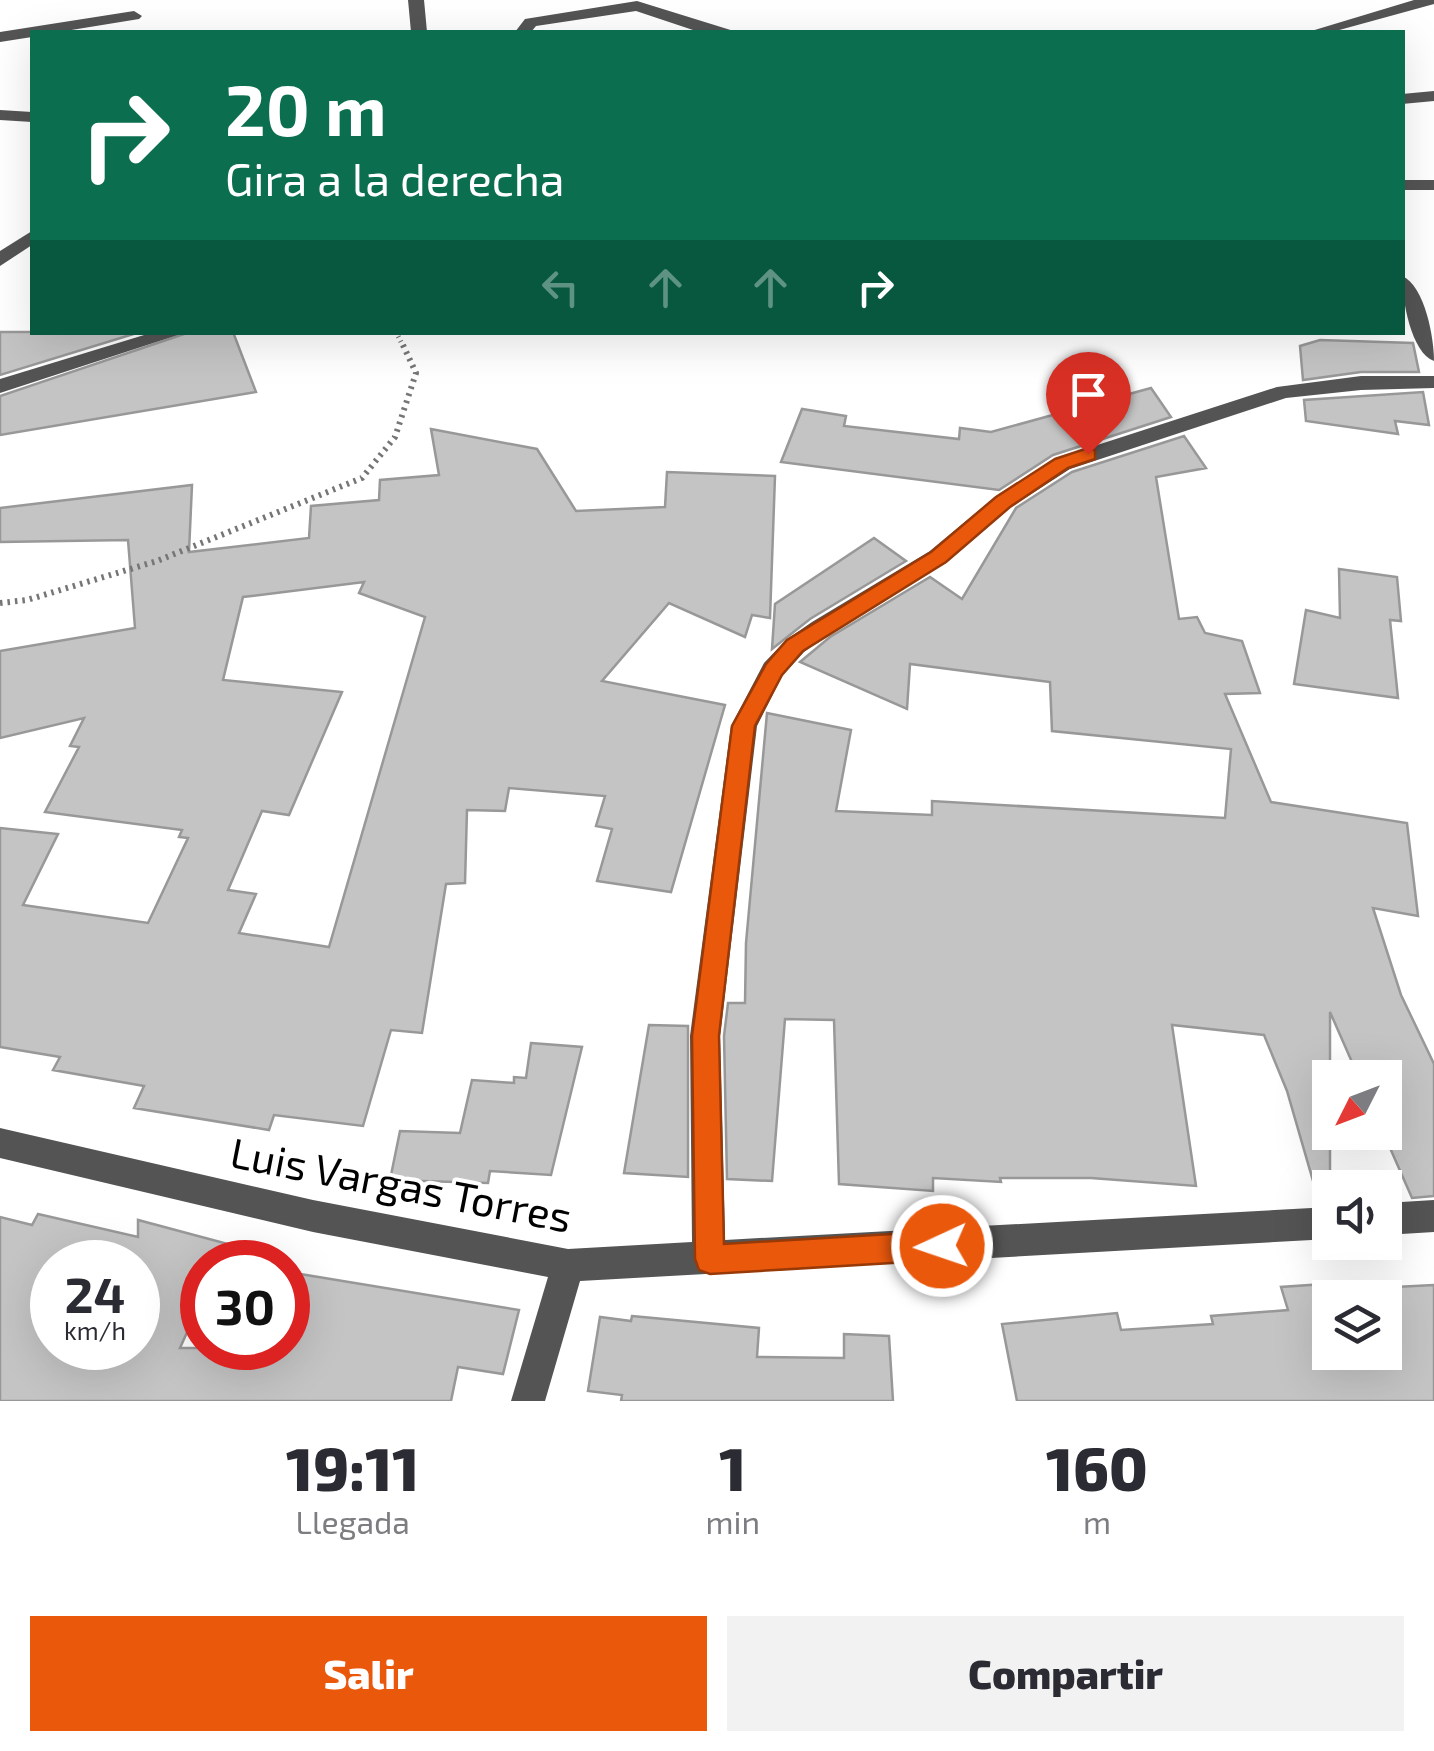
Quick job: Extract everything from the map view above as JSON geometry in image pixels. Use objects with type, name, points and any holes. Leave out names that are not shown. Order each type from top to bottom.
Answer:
[{"type":"street","points":[[416,0],[419,30]]},
{"type":"street","points":[[1323,30],[1431,0]]},
{"type":"street","points":[[524,30],[530,22],[637,6],[714,30]]},
{"type":"street","points":[[44,30],[133,16]]},
{"type":"street","points":[[0,37],[30,32]]},
{"type":"street","points":[[1405,98],[1434,96]]},
{"type":"street","points":[[0,115],[30,117]]},
{"type":"street","points":[[1405,185],[1434,185]]},
{"type":"street","points":[[1,259],[30,238]]},
{"type":"street","points":[[1405,289],[1434,355]]},
{"type":"street","points":[[0,386],[167,335]]},
{"type":"street","points":[[710,1259],[705,1036],[744,726],[774,670],[795,646],[820,628],[938,557],[1003,502],[1062,464],[1284,392],[1360,383],[1434,382]]},
{"type":"street","name":"Luis Vargas Torres","points":[[0,1143],[313,1216],[568,1265],[1312,1223]]},
{"type":"street","points":[[1402,1218],[1434,1216]]},
{"type":"street","points":[[528,1401],[568,1265]]},
{"type":"path","points":[[0,603],[27,600],[157,561],[362,478],[395,437],[416,373],[397,335]]},
{"type":"building","points":[[0,332],[130,335],[0,375]]},
{"type":"building","points":[[181,335],[234,335],[256,392],[0,435],[0,396]]},
{"type":"building","points":[[1320,340],[1413,343],[1419,372],[1361,372],[1303,380],[1300,346]]},
{"type":"building","points":[[1151,388],[1171,417],[1053,455],[999,490],[781,462],[802,409],[846,416],[844,426],[959,439],[960,428],[991,432]]},
{"type":"building","points":[[1423,392],[1429,425],[1395,421],[1398,434],[1306,421],[1304,400]]},
{"type":"building","points":[[431,429],[537,449],[576,511],[665,507],[667,472],[775,476],[770,618],[752,615],[745,637],[669,603],[602,681],[725,705],[671,892],[597,881],[612,829],[596,826],[605,796],[509,788],[505,811],[467,810],[465,883],[446,884],[422,1033],[391,1030],[363,1126],[274,1115],[269,1130],[134,1108],[144,1086],[53,1070],[60,1057],[0,1047],[0,828],[58,834],[23,905],[148,923],[188,838],[179,837],[182,830],[45,812],[79,747],[70,746],[84,718],[0,738],[0,651],[135,628],[128,540],[0,542],[0,508],[192,485],[189,552],[309,538],[311,506],[379,500],[380,480],[439,475]],"holes":[[[364,582],[359,593],[425,617],[329,947],[239,933],[256,894],[228,890],[262,811],[289,815],[342,692],[223,680],[243,597]]]},
{"type":"building","points":[[1184,436],[1206,468],[1156,477],[1179,619],[1197,617],[1205,633],[1242,641],[1260,693],[1225,694],[1271,802],[1407,823],[1418,916],[1373,908],[1401,995],[1434,1064],[1434,1196],[1412,1198],[1391,1150],[1402,1150],[1402,1060],[1351,1060],[1330,1012],[1330,1060],[1312,1060],[1312,1150],[1330,1150],[1330,1170],[1312,1170],[1312,1177],[1287,1091],[1264,1035],[1172,1025],[1196,1186],[1091,1178],[1000,1178],[1001,1182],[933,1178],[933,1191],[839,1184],[834,1020],[785,1019],[772,1181],[727,1179],[724,1036],[728,1003],[745,1003],[746,943],[767,713],[851,730],[836,811],[932,815],[932,801],[1225,818],[1231,749],[1052,731],[1050,682],[910,664],[907,709],[800,662],[830,637],[930,577],[962,599],[1016,508],[1072,472]]},
{"type":"building","points":[[874,538],[906,561],[810,619],[772,649],[775,604]]},
{"type":"building","points":[[1339,569],[1397,577],[1401,621],[1390,620],[1398,698],[1294,684],[1306,610],[1340,618]]},
{"type":"building","points":[[649,1025],[688,1026],[688,1177],[624,1173]]},
{"type":"building","points":[[531,1043],[582,1047],[551,1175],[490,1171],[488,1183],[390,1180],[400,1131],[460,1133],[472,1080],[514,1083],[514,1077],[526,1078]]},
{"type":"building","points":[[38,1214],[138,1237],[138,1220],[213,1240],[180,1240],[180,1370],[310,1370],[310,1276],[519,1310],[503,1374],[458,1367],[451,1401],[0,1401],[0,1217],[32,1225]]},
{"type":"building","points":[[1312,1285],[1312,1370],[1402,1370],[1402,1287],[1434,1285],[1434,1401],[1017,1401],[1002,1324],[1117,1313],[1121,1330],[1213,1324],[1211,1316],[1288,1310],[1281,1287]]},
{"type":"building","points":[[632,1316],[759,1328],[757,1357],[844,1358],[844,1334],[889,1336],[893,1401],[621,1401],[622,1395],[588,1391],[600,1317],[631,1321]]},
{"type":"route","points":[[942,1246],[710,1259],[705,1036],[744,726],[774,670],[795,646],[938,557],[1003,502],[1062,464],[1088,454]]}]
